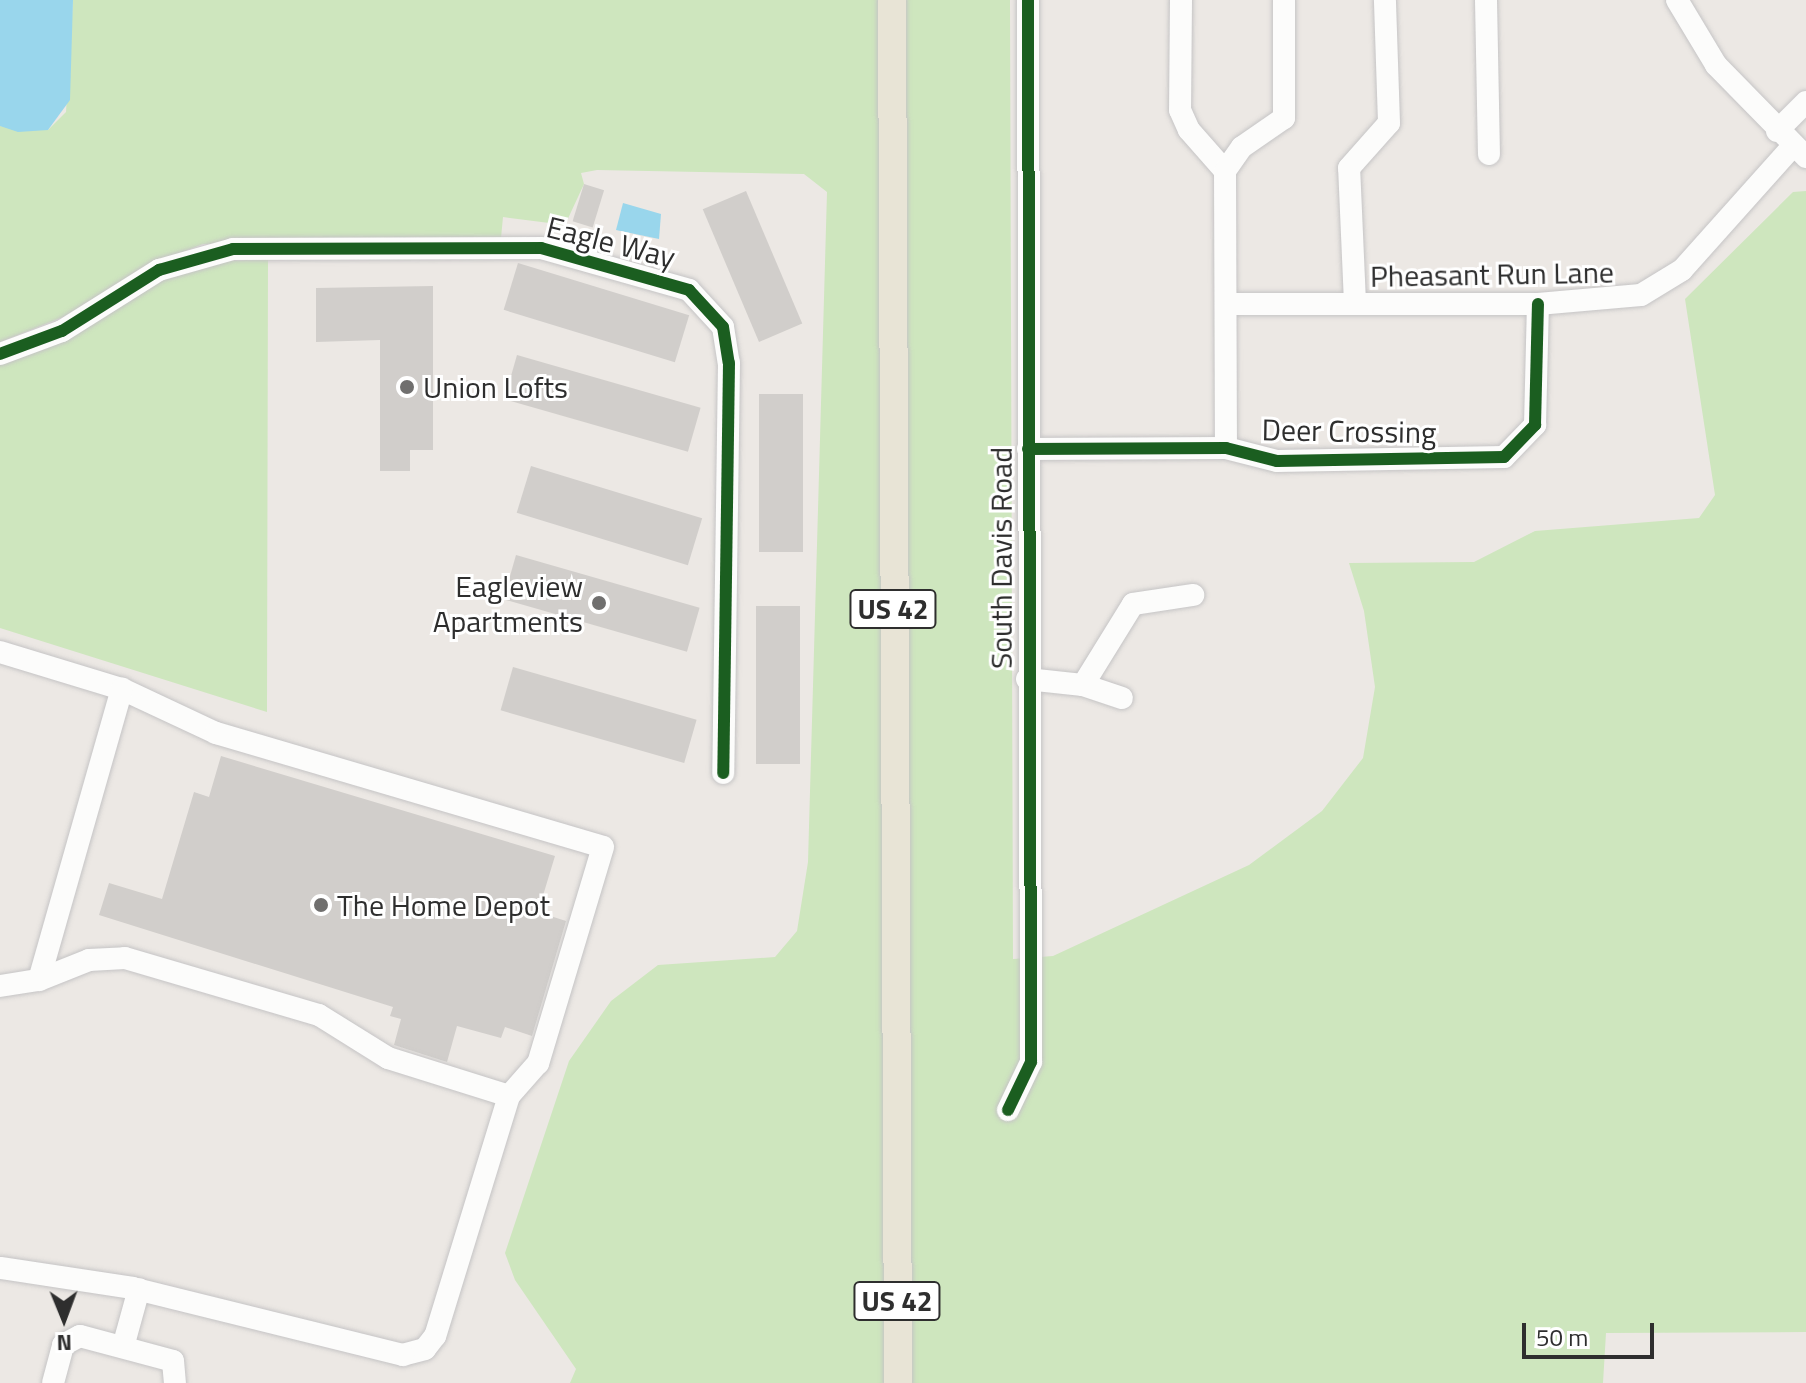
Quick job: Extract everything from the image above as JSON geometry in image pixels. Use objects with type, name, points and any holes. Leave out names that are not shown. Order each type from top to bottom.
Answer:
[{"type":"main road","name":"US 42","points":[[892,0],[898,1383]]},
{"type":"street","name":"South Davis Road","points":[[1008,1110],[1031,1062],[1027,679],[1028,0]]},
{"type":"street","points":[[1181,0],[1180,110],[1225,171]]},
{"type":"street","points":[[1226,448],[1225,171],[1242,147],[1284,118],[1284,0]]},
{"type":"street","points":[[1355,303],[1349,168],[1389,123],[1385,0]]},
{"type":"street","points":[[1486,0],[1489,154]]},
{"type":"street","points":[[1677,0],[1716,65],[1791,145]]},
{"type":"street","name":"Pheasant Run Lane","points":[[1226,304],[1607,302],[1659,288],[1682,270],[1791,145],[1806,102]]},
{"type":"street","name":"Eagle Way","points":[[0,354],[62,331],[159,270],[233,249],[541,248],[689,290],[723,327],[729,363],[723,773]]},
{"type":"street","name":"Deer Crossing","points":[[1028,449],[1226,448],[1277,461],[1510,454],[1535,425],[1538,304]]},
{"type":"street","points":[[1083,685],[1133,604],[1193,595]]},
{"type":"street","points":[[0,652],[122,689],[216,733],[603,847],[538,1063],[509,1096],[435,1336],[425,1349],[403,1355],[139,1289],[0,1268]]},
{"type":"street","points":[[1027,679],[1083,685],[1122,698]]},
{"type":"street","points":[[39,980],[122,689]]},
{"type":"street","points":[[0,986],[39,980],[105,957],[152,964],[319,1015],[388,1058],[509,1096]]},
{"type":"street","points":[[123,1347],[139,1289]]},
{"type":"street","points":[[53,1383],[70,1338],[123,1347],[173,1361],[175,1383]]},
{"type":"green space","points":[[73,0],[888,0],[892,1383],[570,1383],[576,1369],[515,1280],[505,1253],[569,1061],[611,1001],[658,965],[775,957],[797,931],[808,862],[827,192],[804,174],[597,170],[581,173],[584,184],[565,225],[503,217],[501,238],[203,244],[149,265],[63,317],[0,342],[0,126],[48,130],[66,112]]},
{"type":"green space","points":[[896,0],[1010,0],[1013,959],[1053,956],[1249,865],[1322,811],[1363,758],[1375,687],[1364,611],[1349,563],[1474,562],[1535,531],[1699,518],[1715,495],[1685,299],[1793,192],[1806,191],[1806,1332],[1606,1333],[1603,1383],[903,1383]]},
{"type":"green space","points":[[268,259],[267,712],[0,628],[0,364],[72,337],[170,276],[210,262]]},
{"type":"water","points":[[0,0],[73,0],[70,100],[48,130],[18,132],[0,126]]},
{"type":"water","points":[[623,203],[661,214],[659,239],[616,230]]},
{"type":"building","points":[[584,184],[604,190],[593,227],[573,221]]},
{"type":"building","points":[[746,191],[802,324],[759,342],[703,209]]},
{"type":"building","points":[[518,263],[689,315],[675,362],[504,310]]},
{"type":"building","name":"Union Lofts","points":[[433,286],[433,450],[410,450],[410,471],[380,471],[380,340],[316,342],[316,288]]},
{"type":"building","points":[[517,355],[701,408],[688,452],[504,399]]},
{"type":"building","points":[[759,394],[803,394],[803,552],[759,552]]},
{"type":"building","name":"Eagleview Apartments","points":[[531,466],[702,518],[688,565],[517,513]]},
{"type":"building","name":"Eagleview Apartments","points":[[516,555],[700,608],[687,652],[503,599]]},
{"type":"building","points":[[756,606],[800,606],[800,764],[756,764]]},
{"type":"building","name":"Eagleview Apartments","points":[[513,667],[697,720],[684,763],[501,710]]},
{"type":"building","name":"The Home Depot","points":[[221,756],[555,856],[538,912],[566,921],[532,1036],[505,1027],[501,1038],[457,1026],[447,1062],[394,1045],[401,1019],[390,1016],[393,1007],[99,915],[109,883],[162,899],[194,792],[209,797]]},
{"type":"cycle path","points":[[1008,1110],[1031,1062],[1028,0]]},
{"type":"cycle path","points":[[0,354],[62,331],[159,270],[233,249],[541,248],[689,290],[723,327],[729,363],[723,773]]},
{"type":"cycle path","points":[[1028,449],[1226,448],[1277,461],[1504,457],[1535,425],[1538,304]]},
{"type":"place","name":"Union Lofts","points":[[407,387]]},
{"type":"place","name":"Eagleview Apartments","points":[[599,603]]},
{"type":"place","name":"The Home Depot","points":[[321,905]]}]
